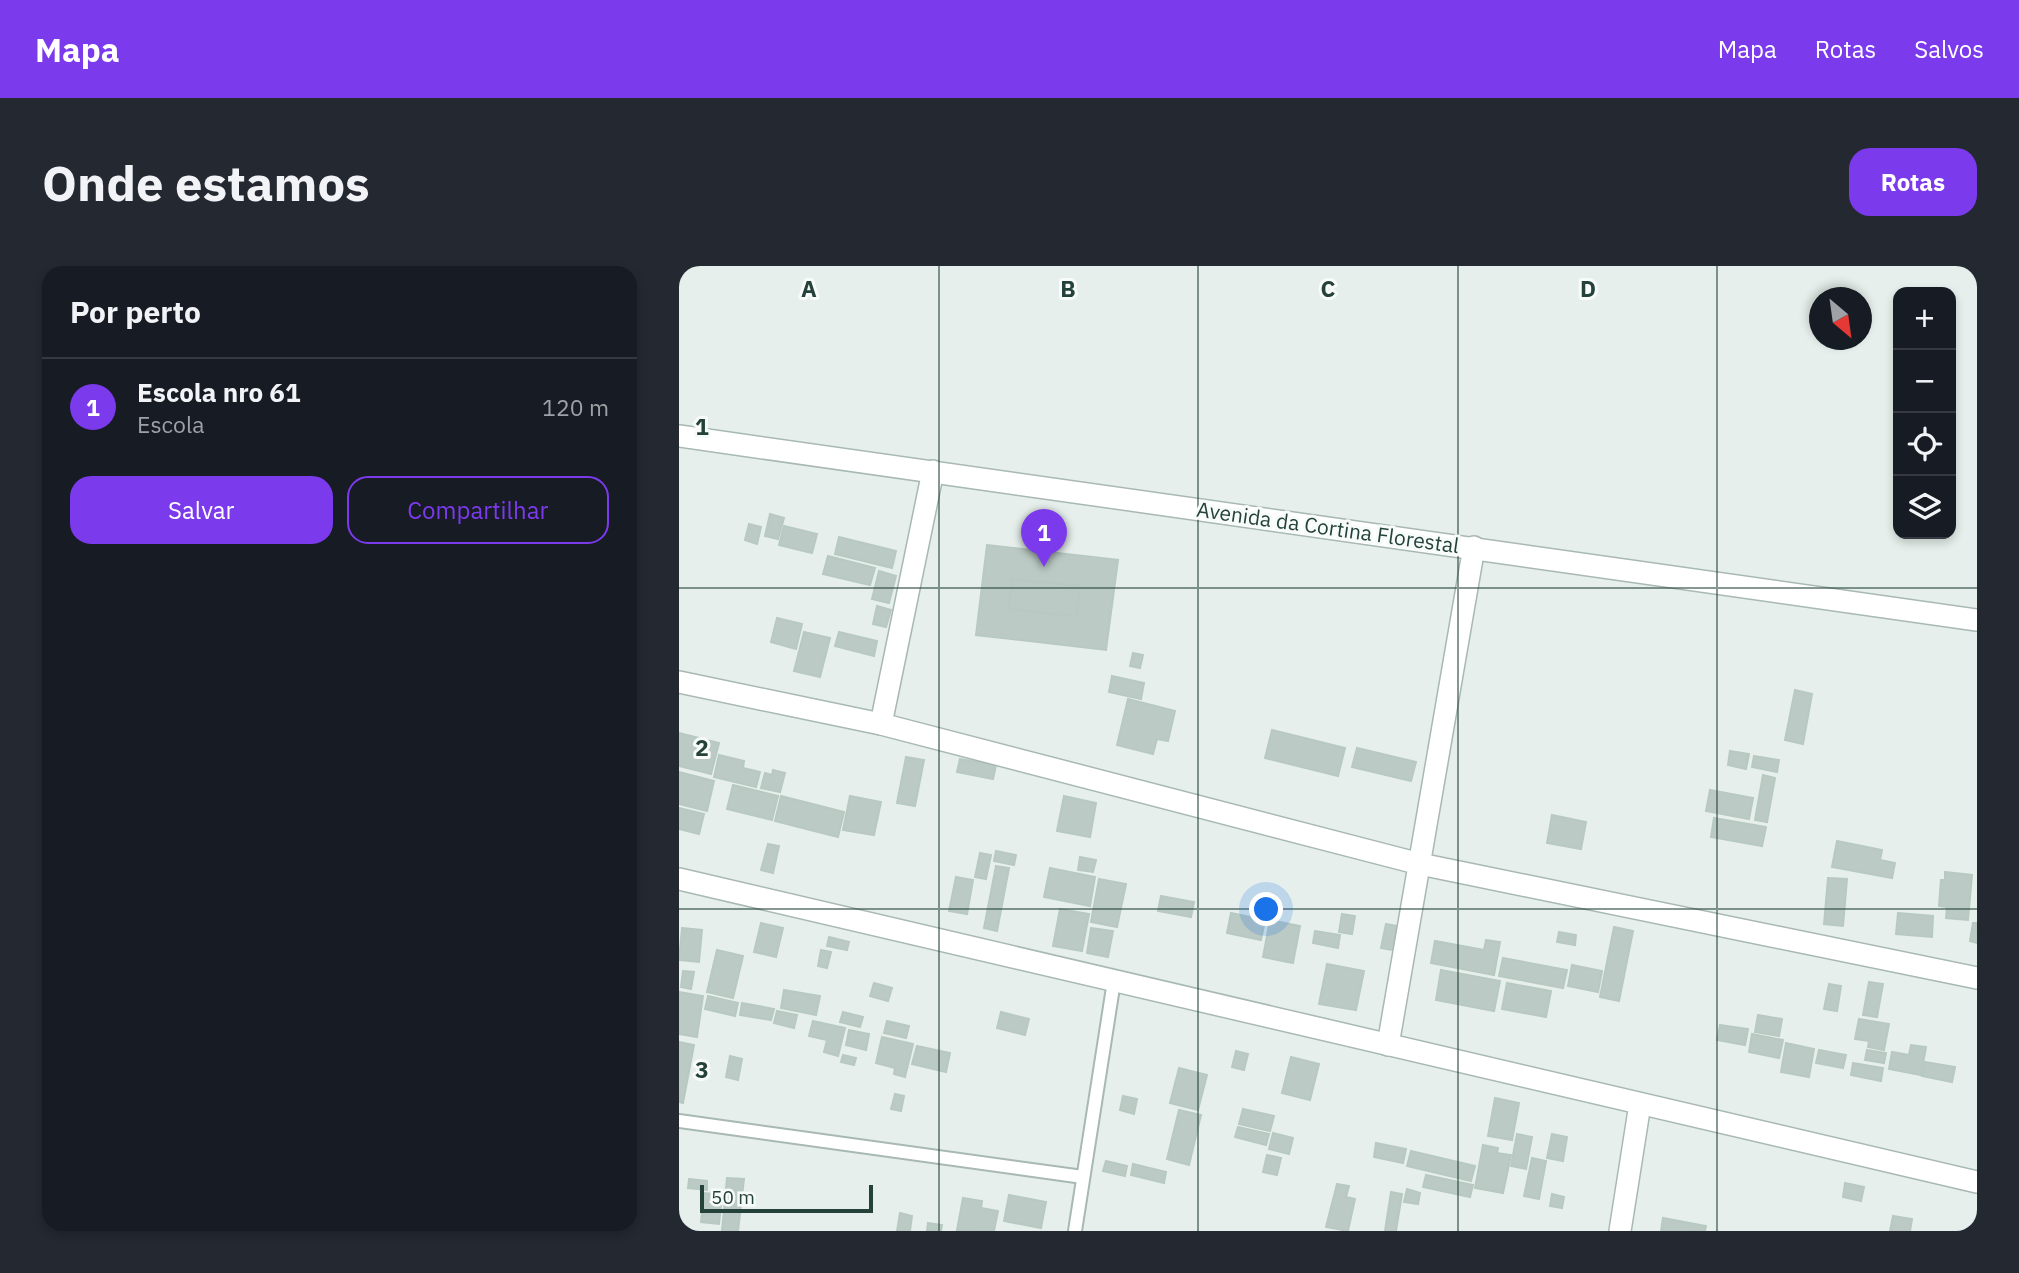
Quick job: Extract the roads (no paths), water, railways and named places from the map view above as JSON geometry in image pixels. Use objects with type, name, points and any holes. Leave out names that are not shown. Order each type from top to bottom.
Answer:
[{"type":"street","name":"Avenida da Cortina Florestal","points":[[679,436],[1977,620]]},
{"type":"street","points":[[881,724],[933,471]]},
{"type":"street","points":[[1388,1045],[1475,547]]},
{"type":"street","points":[[679,682],[881,724],[1420,864],[1977,978]]},
{"type":"street","points":[[679,879],[1977,1182]]},
{"type":"street","points":[[1621,1231],[1640,1104]]},
{"type":"lane","points":[[1075,1231],[1114,981]]},
{"type":"lane","points":[[679,1121],[1083,1177]]},
{"type":"place","name":"Escola nro 61","points":[[1044,567]]}]
